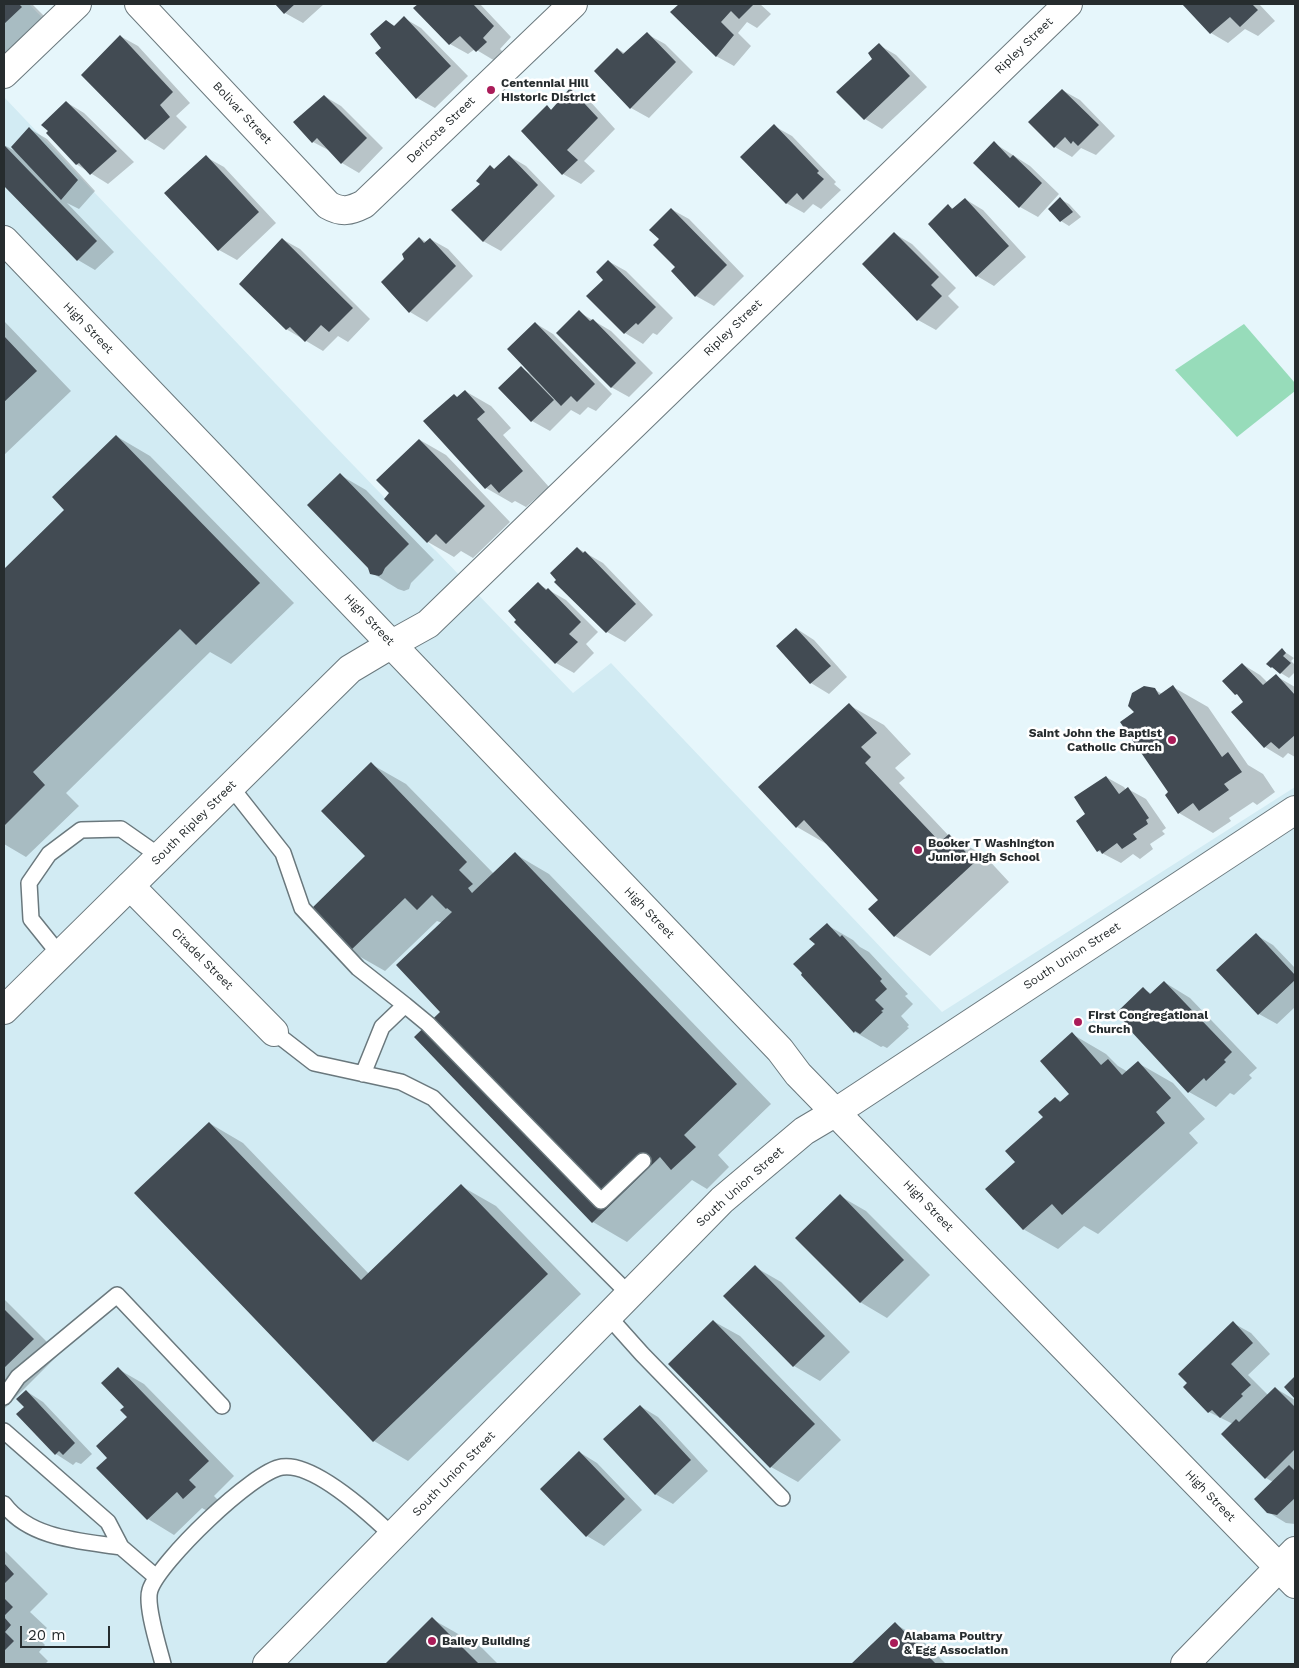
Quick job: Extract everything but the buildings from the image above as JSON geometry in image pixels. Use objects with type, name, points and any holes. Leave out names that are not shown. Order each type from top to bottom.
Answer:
[{"type":"main road","points":[[4,74],[77,4]]},
{"type":"main road","name":"Bolivar Street","points":[[139,4],[328,205],[338,210],[351,211]]},
{"type":"main road","name":"Dericote Street","points":[[351,211],[364,204],[573,4]]},
{"type":"main road","name":"Ripley Street","points":[[392,644],[428,624],[1068,4]]},
{"type":"main road","name":"High Street","points":[[4,240],[780,1050],[798,1074],[1290,1568]]},
{"type":"main road","name":"South Ripley Street","points":[[4,1010],[350,669],[392,644]]},
{"type":"main road","name":"South Union Street","points":[[267,1664],[722,1200],[804,1131],[836,1112],[1295,810]]},
{"type":"main road","name":"Citadel Street","points":[[130,886],[274,1032]]},
{"type":"main road","points":[[1185,1664],[1290,1568]]},
{"type":"lane","points":[[230,787],[283,852],[302,908],[358,968],[428,1024],[602,1201],[643,1161]]},
{"type":"lane","points":[[60,955],[32,919],[29,884],[49,854],[80,830],[121,829],[161,857]]},
{"type":"lane","points":[[363,1074],[382,1027],[405,1006]]},
{"type":"lane","points":[[274,1032],[314,1063],[401,1082],[433,1098],[630,1295]]},
{"type":"lane","points":[[4,1397],[18,1377],[117,1295],[222,1406]]},
{"type":"lane","points":[[608,1316],[642,1354],[782,1498]]},
{"type":"lane","points":[[4,1431],[108,1522],[121,1547],[156,1577]]},
{"type":"lane","points":[[163,1664],[150,1611],[149,1592],[156,1577],[173,1556],[238,1493],[268,1473],[282,1467],[301,1469],[348,1496],[393,1536]]},
{"type":"lane","points":[[4,1504],[24,1522],[54,1536],[121,1547]]},
{"type":"shaded area","points":[[4,4],[29,4],[61,37],[4,91]]},
{"type":"shaded area","points":[[4,97],[329,440],[573,693],[611,663],[942,1012],[1295,787],[1295,1664],[4,1664]]},
{"type":"green space","points":[[1244,324],[1295,383],[1295,391],[1237,437],[1175,370]]},
{"type":"place","name":"Centennial Hill Historic District","points":[[491,90]]},
{"type":"place","name":"Saint John the Baptist Catholic Church","points":[[1172,740]]},
{"type":"place","name":"Booker T Washington Junior High School","points":[[918,850]]},
{"type":"place","name":"First Congregational Church","points":[[1078,1022]]},
{"type":"place","name":"Bailey Building","points":[[432,1641]]},
{"type":"place","name":"Alabama Poultry & Egg Association","points":[[894,1643]]}]
